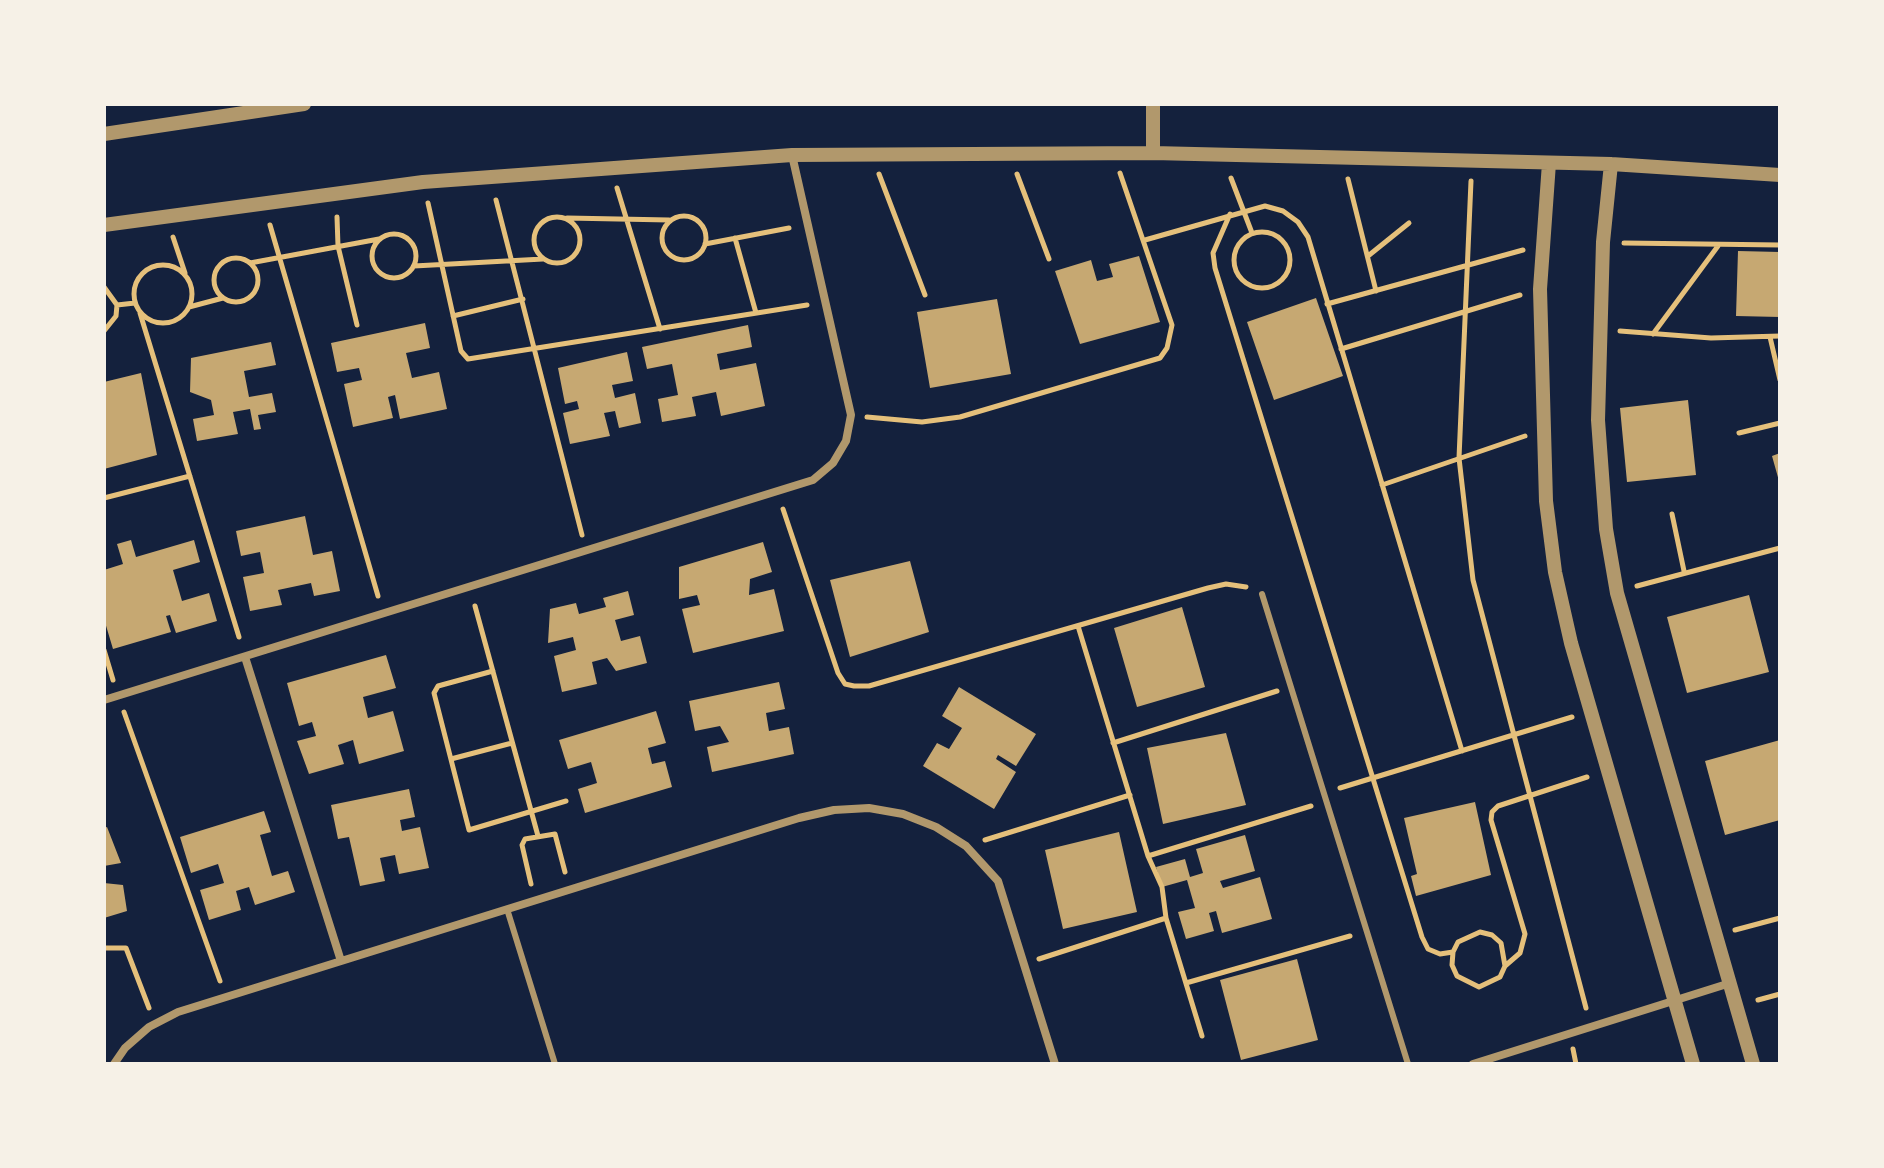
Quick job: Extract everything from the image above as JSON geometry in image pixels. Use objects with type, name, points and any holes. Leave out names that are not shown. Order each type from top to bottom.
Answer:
[{"type":"street","points":[[104,134],[304,104]]},
{"type":"street","points":[[1153,104],[1153,153]]},
{"type":"street","points":[[104,225],[423,182],[792,155],[1153,153],[1611,164],[1780,175]]},
{"type":"street","points":[[104,700],[813,480],[833,463],[846,441],[851,415],[792,155]]},
{"type":"street","points":[[1549,163],[1540,289],[1546,501],[1555,572],[1590,712],[1693,1064]]},
{"type":"street","points":[[1611,164],[1599,328],[1598,420],[1606,529],[1617,593],[1713,936],[1753,1064]]},
{"type":"street","points":[[245,657],[341,961]]},
{"type":"street","points":[[114,1064],[125,1048],[155,1024],[225,997],[834,810],[869,808],[903,814],[936,827],[966,846],[998,881],[1055,1064]]},
{"type":"street","points":[[1473,1064],[1727,984]]},
{"type":"lane","points":[[1262,594],[1408,1064]]},
{"type":"lane","points":[[507,909],[555,1064]]},
{"type":"path","points":[[851,415],[922,422],[960,417],[1160,358],[1167,348],[1172,325],[1113,153]]},
{"type":"path","points":[[871,154],[925,295]]},
{"type":"path","points":[[1010,154],[1049,259]]},
{"type":"path","points":[[1222,155],[1252,233]]},
{"type":"path","points":[[1342,157],[1376,291]]},
{"type":"path","points":[[1472,160],[1459,458],[1473,580],[1592,1028]]},
{"type":"path","points":[[609,166],[660,329]]},
{"type":"path","points":[[489,176],[586,551]]},
{"type":"path","points":[[423,182],[461,351],[468,359],[827,302]]},
{"type":"path","points":[[336,192],[338,246],[357,325]]},
{"type":"path","points":[[262,202],[281,257],[384,614]]},
{"type":"path","points":[[1145,240],[1243,209],[1265,206],[1283,211],[1298,222],[1308,237],[1462,751]]},
{"type":"path","points":[[1230,214],[1213,253],[1215,268],[1422,937],[1428,949],[1440,954],[1453,952]]},
{"type":"path","points":[[166,215],[191,285],[189,307]]},
{"type":"path","points":[[543,259],[534,241],[542,223],[561,218],[670,220],[678,216],[696,219],[706,235],[705,244],[693,258],[675,259],[662,245],[661,236],[670,220]]},
{"type":"path","points":[[381,238],[372,255],[380,273],[399,278],[414,266],[543,259],[563,263],[578,250],[578,230],[561,218]]},
{"type":"path","points":[[1368,256],[1409,223]]},
{"type":"path","points":[[705,244],[810,224]]},
{"type":"path","points":[[1252,233],[1274,234],[1288,250],[1287,272],[1271,286],[1250,286],[1235,270],[1236,248],[1252,233]]},
{"type":"path","points":[[223,298],[216,290],[216,271],[231,259],[250,263],[390,234],[409,239],[415,247],[414,266]]},
{"type":"path","points":[[735,238],[756,313]]},
{"type":"path","points":[[1603,242],[1780,245]]},
{"type":"path","points":[[1327,304],[1541,245]]},
{"type":"path","points":[[1653,334],[1719,245]]},
{"type":"path","points":[[140,313],[150,320],[172,322],[189,307],[223,298],[242,302],[251,297],[259,280],[250,263]]},
{"type":"path","points":[[185,274],[176,267],[154,265],[137,280],[135,303],[245,657]]},
{"type":"path","points":[[104,287],[117,305],[116,316],[104,331]]},
{"type":"path","points":[[1341,349],[1540,289]]},
{"type":"path","points":[[453,316],[523,299]]},
{"type":"path","points":[[117,305],[135,303]]},
{"type":"path","points":[[1599,328],[1653,334],[1780,336]]},
{"type":"path","points":[[1770,337],[1780,380]]},
{"type":"path","points":[[1739,433],[1780,423]]},
{"type":"path","points":[[1382,485],[1543,430]]},
{"type":"path","points":[[104,498],[190,476]]},
{"type":"path","points":[[778,492],[838,673],[845,684],[869,686],[1226,584],[1262,594]]},
{"type":"path","points":[[1672,514],[1685,572]]},
{"type":"path","points":[[1617,593],[1780,548]]},
{"type":"path","points":[[470,587],[538,836]]},
{"type":"path","points":[[1078,626],[1148,856],[1162,887],[1166,918],[1202,1036]]},
{"type":"path","points":[[104,650],[225,997]]},
{"type":"path","points":[[493,671],[435,687],[469,830],[566,801]]},
{"type":"path","points":[[1113,743],[1291,687]]},
{"type":"path","points":[[1324,793],[1590,712]]},
{"type":"path","points":[[451,759],[512,743]]},
{"type":"path","points":[[1505,966],[1520,953],[1525,934],[1491,820],[1492,812],[1498,806],[1608,771]]},
{"type":"path","points":[[966,846],[1130,795]]},
{"type":"path","points":[[1148,856],[1327,801]]},
{"type":"path","points":[[535,900],[522,845],[525,839],[551,833],[557,835],[569,890]]},
{"type":"path","points":[[1023,964],[1166,918]]},
{"type":"path","points":[[1713,936],[1780,918]]},
{"type":"path","points":[[1186,983],[1367,931]]},
{"type":"path","points":[[1468,935],[1492,935],[1506,954],[1505,966],[1500,977],[1490,984],[1467,984],[1452,965],[1453,952],[1468,935]]},
{"type":"path","points":[[104,948],[126,948],[155,1024]]},
{"type":"building","points":[[1738,251],[1780,252],[1780,317],[1736,316]]},
{"type":"building","points":[[1139,256],[1160,322],[1080,344],[1055,271],[1091,260],[1097,281],[1113,277],[1109,264]]},
{"type":"building","points":[[1316,298],[1343,376],[1274,400],[1247,322]]},
{"type":"building","points":[[997,299],[1011,374],[930,388],[917,312]]},
{"type":"building","points":[[425,323],[430,348],[406,353],[412,378],[439,372],[447,409],[400,419],[395,395],[388,397],[393,418],[353,427],[344,384],[362,380],[359,368],[337,372],[331,343]]},
{"type":"building","points":[[748,325],[752,347],[717,354],[720,370],[756,363],[765,406],[721,416],[716,392],[692,397],[696,416],[662,422],[658,399],[678,395],[672,364],[647,369],[642,347]]},
{"type":"building","points":[[271,342],[276,365],[244,371],[249,397],[272,393],[276,412],[258,415],[261,429],[254,430],[250,409],[233,412],[238,434],[197,441],[193,419],[214,415],[211,400],[190,392],[191,358]]},
{"type":"building","points":[[627,352],[633,381],[612,385],[615,398],[635,393],[641,423],[619,428],[615,411],[604,413],[610,436],[570,444],[563,413],[579,409],[577,401],[565,404],[558,368]]},
{"type":"building","points":[[141,373],[157,455],[104,469],[104,382]]},
{"type":"building","points":[[1688,400],[1696,475],[1627,482],[1620,408]]},
{"type":"building","points":[[1780,453],[1780,481],[1779,481],[1772,456]]},
{"type":"building","points":[[305,516],[313,555],[332,551],[340,591],[314,596],[311,583],[278,590],[282,605],[250,611],[243,577],[264,573],[260,552],[241,556],[236,531]]},
{"type":"building","points":[[131,540],[136,557],[194,540],[200,562],[173,570],[182,601],[209,593],[217,621],[176,633],[170,615],[166,616],[171,632],[113,649],[104,619],[104,570],[123,564],[117,544]]},
{"type":"building","points":[[763,542],[772,572],[750,579],[749,595],[774,589],[784,631],[693,653],[682,609],[700,605],[697,595],[679,599],[679,567]]},
{"type":"building","points":[[910,561],[929,632],[850,657],[830,580]]},
{"type":"building","points":[[628,591],[634,615],[615,620],[621,641],[640,636],[647,663],[616,671],[607,658],[592,662],[597,684],[562,692],[554,656],[576,650],[573,637],[548,643],[550,609],[576,603],[579,614],[606,607],[603,598]]},
{"type":"building","points":[[1749,595],[1769,672],[1687,693],[1667,617]]},
{"type":"building","points":[[1182,607],[1205,687],[1137,707],[1114,628]]},
{"type":"building","points":[[386,655],[396,688],[363,697],[368,718],[393,711],[404,751],[359,764],[353,740],[338,745],[344,764],[309,774],[297,741],[316,736],[312,722],[299,726],[287,683]]},
{"type":"building","points":[[779,682],[785,709],[766,713],[769,731],[789,727],[794,754],[712,772],[707,747],[729,742],[720,726],[695,731],[689,701]]},
{"type":"building","points":[[959,687],[1036,734],[1016,766],[998,755],[996,759],[1016,772],[994,809],[923,766],[937,743],[949,749],[962,728],[942,716]]},
{"type":"building","points":[[656,711],[666,743],[648,748],[652,764],[665,761],[672,787],[585,813],[578,789],[597,783],[591,762],[568,769],[559,740]]},
{"type":"building","points":[[1226,733],[1246,805],[1163,824],[1147,748]]},
{"type":"building","points":[[1780,740],[1780,820],[1725,835],[1705,761]]},
{"type":"building","points":[[409,789],[415,817],[400,820],[402,831],[420,827],[429,868],[399,874],[395,855],[380,858],[385,881],[360,886],[349,837],[338,839],[331,805]]},
{"type":"building","points":[[1475,802],[1491,875],[1416,896],[1411,876],[1417,874],[1404,818]]},
{"type":"building","points":[[264,811],[271,832],[260,835],[272,876],[288,871],[295,892],[255,905],[249,887],[236,891],[241,910],[209,920],[200,890],[224,883],[218,864],[191,873],[180,837]]},
{"type":"building","points":[[107,827],[121,863],[104,866],[104,828]]},
{"type":"building","points":[[1119,832],[1137,912],[1063,929],[1045,850]]},
{"type":"building","points":[[1245,835],[1255,871],[1220,881],[1223,888],[1260,877],[1272,919],[1222,933],[1216,911],[1209,913],[1214,931],[1186,939],[1178,912],[1195,908],[1187,880],[1162,887],[1156,867],[1185,859],[1190,877],[1203,873],[1196,849]]},
{"type":"building","points":[[104,883],[123,885],[127,911],[104,918]]},
{"type":"building","points":[[1297,959],[1318,1040],[1241,1060],[1220,980]]}]
